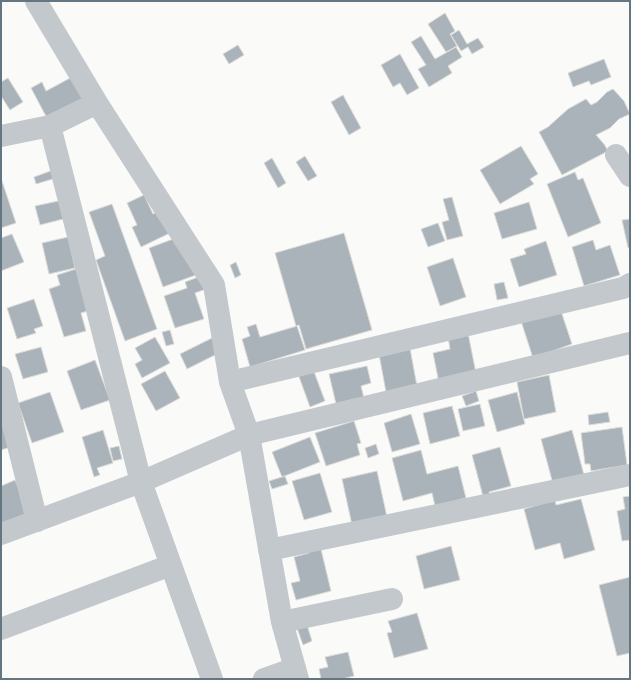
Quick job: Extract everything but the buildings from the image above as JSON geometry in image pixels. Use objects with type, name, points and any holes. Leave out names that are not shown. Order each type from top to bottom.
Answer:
[{"type":"street","points":[[36,1],[97,103],[214,285],[230,382],[248,435],[282,622],[297,674],[264,679]]},
{"type":"street","points":[[1,136],[50,126],[97,103]]},
{"type":"street","points":[[50,126],[140,482],[212,679]]},
{"type":"street","points":[[616,155],[630,176]]},
{"type":"street","points":[[230,382],[622,288],[630,284]]},
{"type":"street","points":[[1,534],[140,482],[248,435],[630,343]]},
{"type":"street","points":[[1,377],[37,521]]},
{"type":"street","points":[[269,550],[630,475]]},
{"type":"street","points":[[1,629],[171,565]]},
{"type":"street","points":[[282,622],[392,600]]}]
